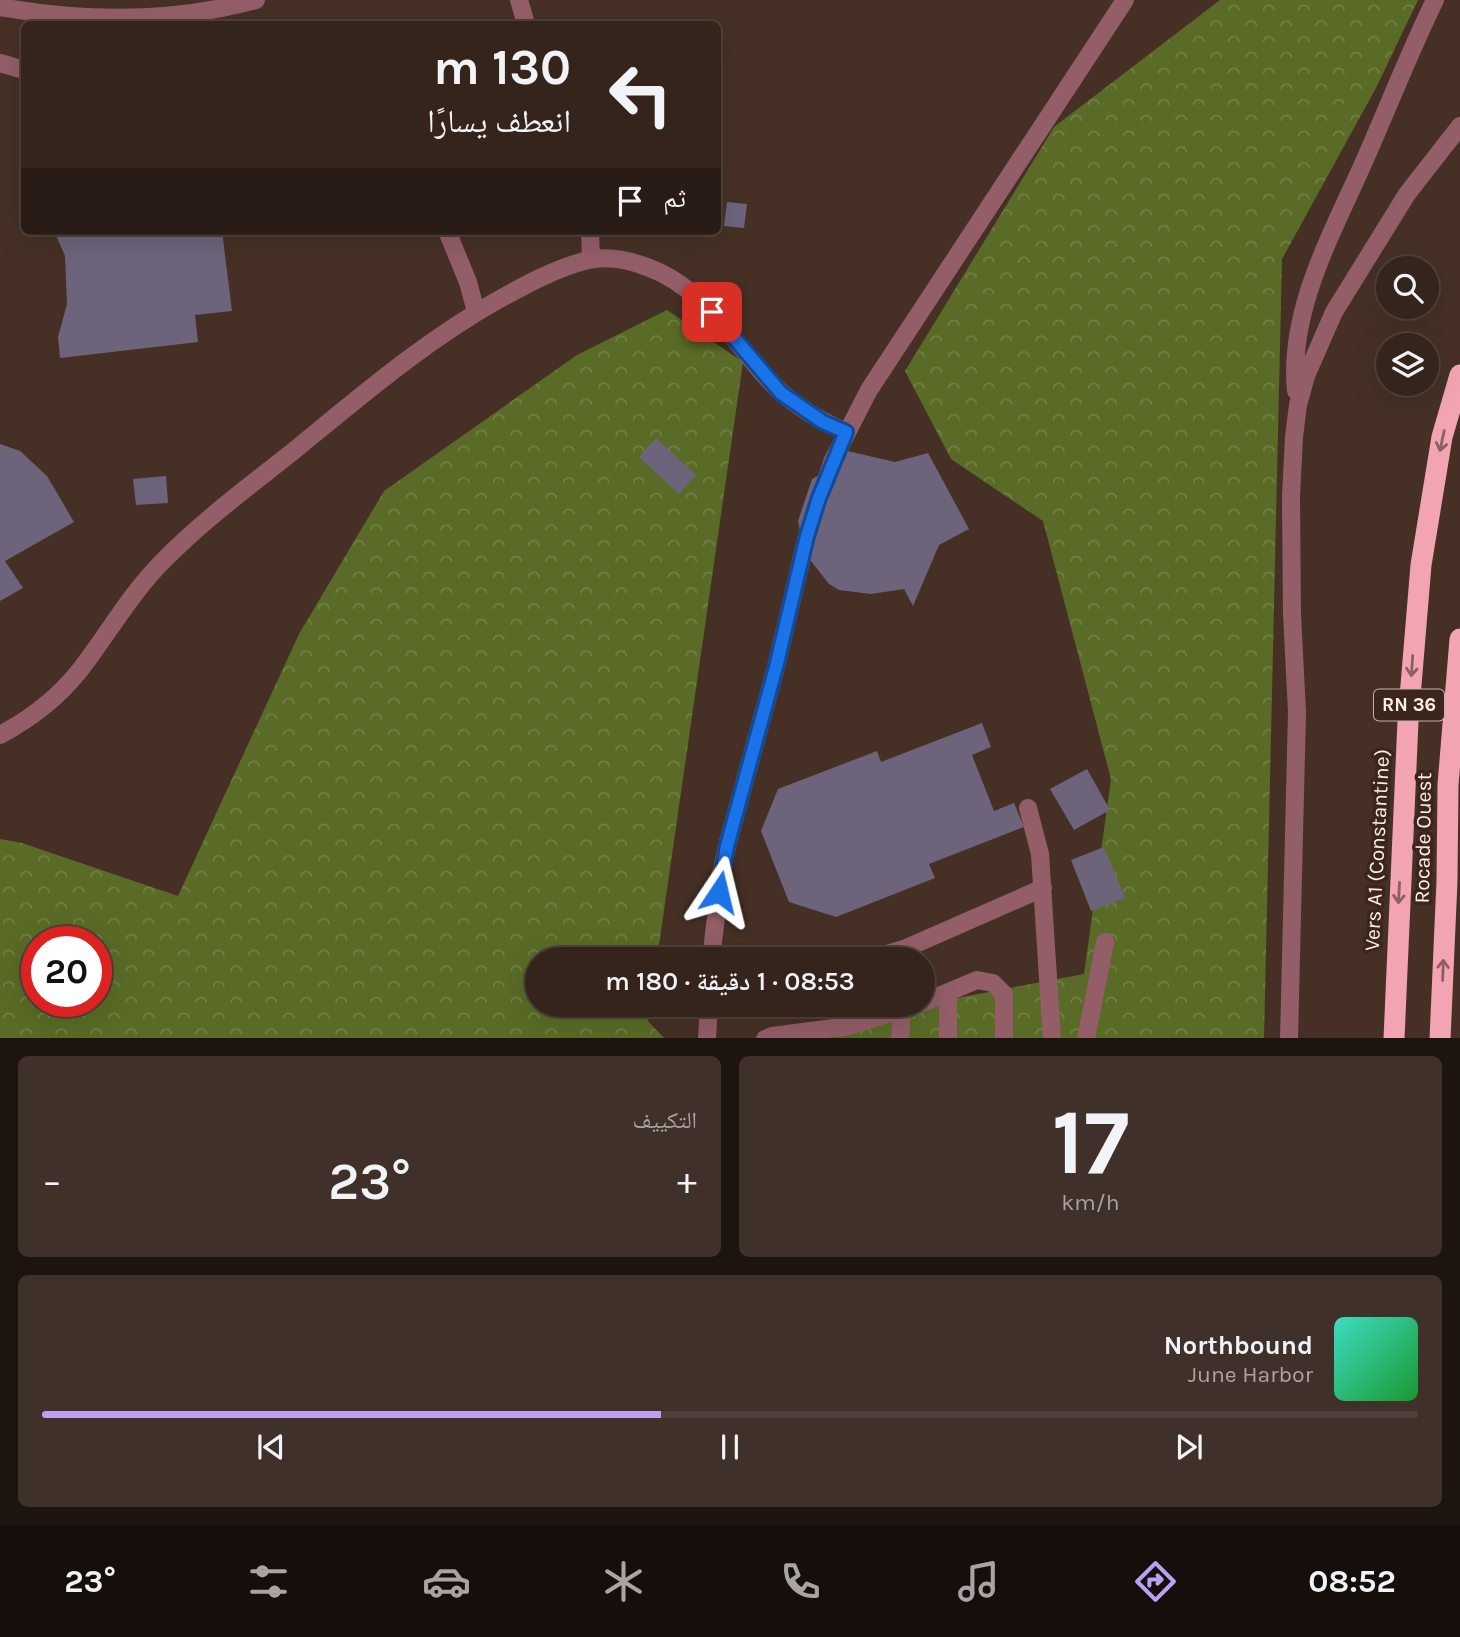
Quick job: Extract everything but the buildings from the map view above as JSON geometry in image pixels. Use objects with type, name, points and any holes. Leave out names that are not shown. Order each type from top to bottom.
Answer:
[{"type":"highway","name":"Vers A1 (Constantine)","points":[[1394,1038],[1408,721],[1421,565],[1442,437],[1460,375]]},
{"type":"highway","name":"Rocade Ouest","points":[[1440,1038],[1448,785],[1460,639]]},
{"type":"lane","points":[[107,21],[198,12],[256,0]]},
{"type":"lane","points":[[519,0],[525,21]]},
{"type":"lane","points":[[712,947],[727,846],[776,667],[807,536],[828,472],[846,432],[889,358],[1125,0]]},
{"type":"lane","points":[[1298,405],[1295,353],[1299,327],[1315,273],[1436,0]]},
{"type":"lane","points":[[0,7],[87,21]]},
{"type":"lane","points":[[0,63],[21,69]]},
{"type":"lane","points":[[1289,1038],[1297,712],[1292,614],[1291,496],[1298,405],[1306,376],[1334,312],[1406,194],[1460,125]]},
{"type":"lane","points":[[449,235],[468,282],[476,313]]},
{"type":"lane","points":[[590,235],[591,260]]},
{"type":"lane","points":[[0,735],[38,712],[60,693],[137,590],[188,537],[418,350],[476,313],[564,267],[591,260],[614,259],[663,273],[678,282],[712,312],[781,393],[823,422],[846,432]]},
{"type":"lane","points":[[1028,808],[1039,846],[1052,1038]]},
{"type":"lane","points":[[906,947],[1043,888]]},
{"type":"lane","points":[[1086,1038],[1105,942]]},
{"type":"lane","points":[[935,998],[977,980],[993,983],[999,988],[1005,1003],[1004,1038]]},
{"type":"lane","points":[[948,993],[948,1038]]},
{"type":"lane","points":[[707,1038],[708,1017]]},
{"type":"lane","points":[[765,1038],[772,1035],[848,1032],[887,1017]]},
{"type":"lane","points":[[900,1038],[902,1017]]},
{"type":"green space","points":[[1220,0],[1418,0],[1376,88],[1282,259],[1264,1038],[825,1038],[872,1017],[935,1017],[935,1002],[1084,974],[1111,779],[1043,521],[951,459],[905,371],[1054,127]]},
{"type":"green space","points":[[667,310],[743,362],[659,947],[525,947],[525,1017],[649,1017],[648,1021],[664,1038],[0,1038],[0,839],[22,843],[178,896],[299,634],[384,491],[577,355]]},
{"type":"route","points":[[712,312],[781,393],[801,409],[846,432],[833,460],[807,536],[746,785],[727,846],[719,892]]}]
